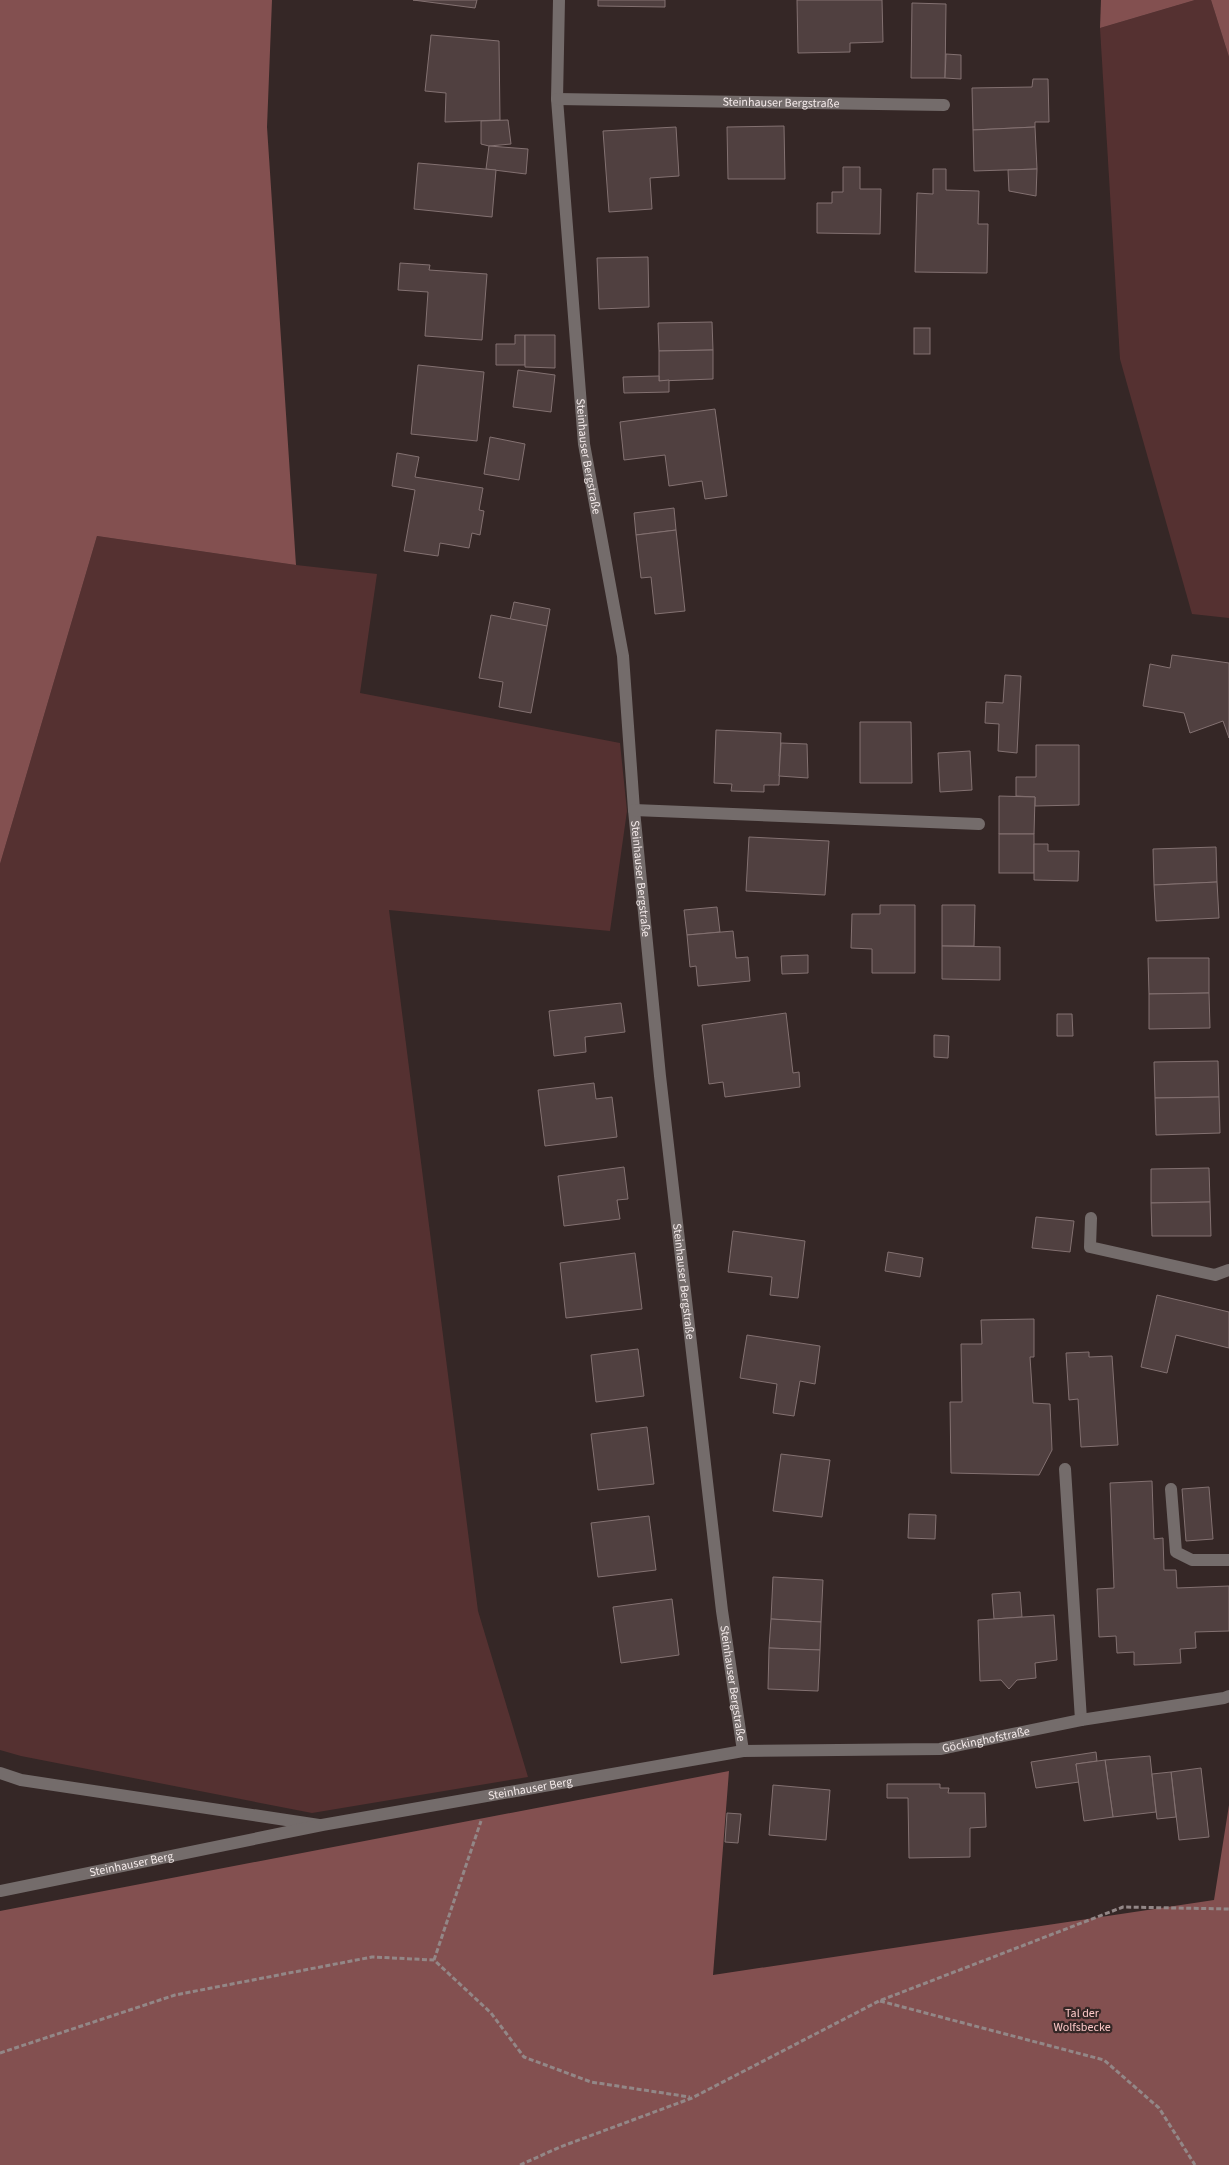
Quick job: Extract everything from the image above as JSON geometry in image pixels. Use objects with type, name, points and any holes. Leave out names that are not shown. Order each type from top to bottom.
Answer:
[{"type":"street","name":"Steinhauser Bergstraße","points":[[559,0],[557,99],[584,444],[623,656],[634,810],[660,1076],[722,1611],[741,1752]]},
{"type":"street","name":"Steinhauser Bergstraße","points":[[557,99],[944,105]]},
{"type":"street","name":"Steinhauser Bergstraße","points":[[634,810],[980,824]]},
{"type":"street","points":[[1091,1218],[1090,1247],[1215,1275],[1229,1270]]},
{"type":"street","points":[[1065,1469],[1081,1720]]},
{"type":"street","points":[[1171,1489],[1176,1552],[1192,1560],[1229,1560]]},
{"type":"street","name":"Göckinghofstraße","points":[[741,1752],[940,1748],[1081,1720],[1227,1699]]},
{"type":"street","name":"Steinhauser Berg","points":[[0,1891],[322,1825],[741,1752]]},
{"type":"street","name":"Steinhauser Berg","points":[[0,1773],[21,1780],[322,1825]]},
{"type":"path","points":[[434,1960],[490,1796]]},
{"type":"path","points":[[520,2165],[560,2147],[692,2098],[879,2001],[1124,1907],[1229,1909]]},
{"type":"path","points":[[0,2054],[175,1995],[372,1957],[434,1960],[491,2013],[524,2057],[591,2082],[692,2098]]},
{"type":"path","points":[[879,2001],[1104,2060],[1159,2108],[1195,2165]]},
{"type":"shaded area","points":[[1195,0],[1211,0],[1229,57],[1229,618],[1192,614],[1120,359],[1100,28]]},
{"type":"shaded area","points":[[97,536],[296,565],[377,574],[360,693],[620,743],[627,811],[610,931],[389,910],[478,1611],[528,1777],[312,1813],[21,1756],[0,1750],[0,864]]},
{"type":"green space","points":[[0,0],[272,0],[267,127],[296,565],[97,536],[0,864]]},
{"type":"green space","points":[[1101,0],[1195,0],[1100,28]]},
{"type":"green space","points":[[1211,0],[1229,0],[1229,57]]},
{"type":"green space","name":"Tal der Wolfsbecke","points":[[729,1771],[713,1975],[1214,1900],[1229,1805],[1229,2165],[0,2165],[0,1911]]},
{"type":"building","points":[[413,0],[477,0],[475,8]]},
{"type":"building","points":[[598,0],[665,0],[665,7],[598,6]]},
{"type":"building","points":[[797,0],[882,0],[883,42],[850,43],[850,52],[798,53]]},
{"type":"building","points":[[912,3],[946,4],[945,78],[911,78]]},
{"type":"building","points":[[431,35],[499,41],[500,120],[445,122],[446,93],[425,91]]},
{"type":"building","points":[[946,54],[961,55],[961,79],[945,78]]},
{"type":"building","points":[[1033,79],[1048,79],[1049,122],[1035,122],[1035,127],[973,130],[972,88],[1032,87]]},
{"type":"building","points":[[508,120],[511,144],[489,146],[481,144],[481,121]]},
{"type":"building","points":[[784,126],[785,179],[728,179],[727,127]]},
{"type":"building","points":[[676,127],[679,176],[650,178],[652,209],[609,212],[603,131]]},
{"type":"building","points":[[1035,127],[1037,169],[974,171],[973,130]]},
{"type":"building","points":[[489,146],[528,149],[526,174],[486,169]]},
{"type":"building","points":[[418,163],[496,170],[492,217],[414,209]]},
{"type":"building","points":[[843,167],[860,167],[860,189],[881,189],[880,234],[817,233],[817,203],[832,203],[832,192],[843,192]]},
{"type":"building","points":[[933,169],[946,169],[946,190],[979,191],[978,224],[988,224],[987,273],[915,272],[917,193],[933,194]]},
{"type":"building","points":[[1037,169],[1036,196],[1009,191],[1008,170]]},
{"type":"building","points":[[648,257],[649,307],[599,309],[597,258]]},
{"type":"building","points":[[400,263],[430,265],[429,270],[487,274],[482,340],[425,336],[428,292],[398,290]]},
{"type":"building","points":[[712,322],[713,350],[659,351],[658,323]]},
{"type":"building","points":[[914,328],[930,328],[930,354],[914,354]]},
{"type":"building","points":[[515,335],[525,335],[525,365],[496,365],[496,344],[515,344]]},
{"type":"building","points":[[525,335],[555,335],[555,368],[525,367]]},
{"type":"building","points":[[713,350],[713,379],[659,381],[659,351]]},
{"type":"building","points":[[418,365],[484,372],[477,441],[411,434]]},
{"type":"building","points":[[518,370],[555,375],[551,412],[513,407]]},
{"type":"building","points":[[659,376],[659,381],[669,380],[669,392],[624,393],[623,377]]},
{"type":"building","points":[[715,409],[727,496],[705,499],[702,481],[669,486],[665,455],[624,460],[620,422]]},
{"type":"building","points":[[490,437],[525,444],[519,480],[484,474]]},
{"type":"building","points":[[397,453],[419,457],[415,477],[483,488],[479,510],[484,511],[480,535],[472,533],[469,548],[440,543],[438,556],[404,551],[415,490],[392,486]]},
{"type":"building","points":[[674,508],[676,530],[636,535],[634,513]]},
{"type":"building","points":[[676,530],[685,611],[655,614],[651,577],[641,578],[636,535]]},
{"type":"building","points":[[514,602],[550,609],[547,626],[510,620]]},
{"type":"building","points":[[491,615],[547,626],[531,713],[499,707],[503,682],[479,678]]},
{"type":"building","points":[[1172,655],[1229,663],[1229,738],[1223,721],[1190,733],[1184,713],[1143,706],[1150,664],[1170,668]]},
{"type":"building","points":[[1005,675],[1021,676],[1017,753],[998,751],[999,724],[985,723],[986,702],[1003,703]]},
{"type":"building","points":[[860,722],[911,722],[912,783],[860,783]]},
{"type":"building","points":[[716,730],[781,733],[779,785],[764,785],[764,792],[731,791],[732,784],[714,783]]},
{"type":"building","points":[[781,743],[807,744],[808,778],[779,776]]},
{"type":"building","points":[[1036,745],[1079,745],[1079,805],[1035,806],[1035,797],[1016,796],[1016,777],[1036,777]]},
{"type":"building","points":[[970,751],[972,790],[940,792],[938,753]]},
{"type":"building","points":[[999,796],[1035,797],[1034,834],[999,834]]},
{"type":"building","points":[[999,834],[1034,834],[1034,873],[999,873]]},
{"type":"building","points":[[749,837],[829,841],[825,895],[746,891]]},
{"type":"building","points":[[1034,844],[1048,844],[1048,851],[1079,851],[1078,881],[1034,880]]},
{"type":"building","points":[[1216,847],[1217,882],[1154,885],[1153,849]]},
{"type":"building","points":[[1217,882],[1219,918],[1156,921],[1154,885]]},
{"type":"building","points":[[880,905],[915,905],[915,973],[872,973],[872,949],[851,948],[852,914],[880,914]]},
{"type":"building","points":[[942,905],[975,905],[974,946],[942,946]]},
{"type":"building","points":[[717,907],[720,932],[687,935],[684,910]]},
{"type":"building","points":[[733,931],[736,958],[748,957],[750,981],[698,986],[696,966],[690,967],[687,935]]},
{"type":"building","points":[[942,946],[1000,947],[1000,980],[942,979]]},
{"type":"building","points":[[808,955],[808,973],[782,974],[781,956]]},
{"type":"building","points":[[1148,958],[1209,958],[1209,993],[1149,994]]},
{"type":"building","points":[[1209,993],[1210,1028],[1149,1029],[1149,994]]},
{"type":"building","points":[[621,1003],[625,1032],[585,1037],[586,1052],[554,1056],[549,1011]]},
{"type":"building","points":[[786,1013],[793,1073],[799,1072],[800,1087],[725,1097],[723,1082],[709,1084],[702,1025]]},
{"type":"building","points":[[1057,1014],[1072,1014],[1073,1036],[1057,1036]]},
{"type":"building","points":[[934,1035],[949,1036],[948,1058],[934,1057]]},
{"type":"building","points":[[1218,1061],[1219,1097],[1155,1098],[1154,1062]]},
{"type":"building","points":[[594,1083],[596,1099],[612,1097],[617,1137],[545,1146],[538,1090]]},
{"type":"building","points":[[1219,1097],[1220,1133],[1156,1135],[1155,1098]]},
{"type":"building","points":[[624,1167],[628,1199],[617,1200],[620,1219],[564,1226],[558,1176]]},
{"type":"building","points":[[1209,1168],[1210,1202],[1151,1203],[1151,1169]]},
{"type":"building","points":[[1210,1202],[1211,1236],[1152,1236],[1151,1203]]},
{"type":"building","points":[[1036,1217],[1074,1221],[1070,1252],[1032,1248]]},
{"type":"building","points":[[733,1231],[805,1241],[798,1298],[770,1295],[772,1277],[728,1272]]},
{"type":"building","points":[[888,1252],[923,1258],[920,1277],[885,1271]]},
{"type":"building","points":[[635,1253],[642,1309],[566,1318],[560,1263]]},
{"type":"building","points":[[1157,1295],[1229,1312],[1229,1348],[1176,1335],[1167,1373],[1141,1367]]},
{"type":"building","points":[[1034,1319],[1034,1357],[1030,1357],[1033,1403],[1050,1404],[1052,1450],[1039,1475],[951,1473],[950,1402],[962,1402],[961,1344],[982,1344],[981,1320]]},
{"type":"building","points":[[747,1335],[820,1346],[815,1384],[800,1381],[794,1416],[773,1413],[777,1384],[740,1378]]},
{"type":"building","points":[[638,1349],[644,1396],[596,1402],[591,1355]]},
{"type":"building","points":[[1089,1352],[1089,1357],[1112,1356],[1118,1445],[1081,1447],[1078,1399],[1069,1400],[1066,1353]]},
{"type":"building","points":[[647,1427],[654,1484],[598,1490],[591,1434]]},
{"type":"building","points":[[781,1454],[830,1460],[822,1517],[773,1511]]},
{"type":"building","points":[[1152,1481],[1154,1539],[1163,1538],[1164,1570],[1176,1570],[1177,1588],[1229,1586],[1229,1631],[1195,1632],[1196,1648],[1180,1649],[1181,1663],[1134,1665],[1134,1652],[1117,1653],[1116,1636],[1099,1637],[1097,1589],[1114,1588],[1110,1483]]},
{"type":"building","points":[[1209,1487],[1213,1539],[1186,1541],[1182,1489]]},
{"type":"building","points":[[909,1514],[936,1515],[935,1539],[908,1538]]},
{"type":"building","points":[[649,1516],[656,1570],[598,1577],[591,1523]]},
{"type":"building","points":[[773,1577],[823,1580],[821,1622],[771,1619]]},
{"type":"building","points":[[1020,1592],[1022,1617],[994,1619],[992,1594]]},
{"type":"building","points":[[672,1599],[679,1655],[621,1663],[613,1607]]},
{"type":"building","points":[[1054,1615],[1057,1660],[1035,1663],[1036,1678],[1017,1680],[1009,1689],[1001,1680],[980,1681],[978,1620]]},
{"type":"building","points":[[771,1619],[821,1622],[820,1650],[769,1648]]},
{"type":"building","points":[[769,1648],[820,1650],[818,1691],[768,1689]]},
{"type":"building","points":[[1096,1752],[1097,1761],[1076,1764],[1079,1782],[1036,1788],[1031,1762]]},
{"type":"building","points":[[1150,1756],[1156,1812],[1113,1817],[1105,1760]]},
{"type":"building","points":[[1105,1760],[1113,1817],[1084,1821],[1076,1764]]},
{"type":"building","points":[[1201,1768],[1209,1837],[1179,1840],[1171,1772]]},
{"type":"building","points":[[1171,1772],[1176,1817],[1157,1819],[1152,1774]]},
{"type":"building","points":[[887,1784],[940,1784],[940,1788],[949,1788],[948,1793],[985,1793],[986,1827],[970,1828],[970,1857],[909,1858],[908,1798],[887,1798]]},
{"type":"building","points":[[773,1785],[830,1790],[826,1840],[769,1835]]},
{"type":"building","points":[[727,1813],[741,1814],[738,1843],[725,1842]]}]
